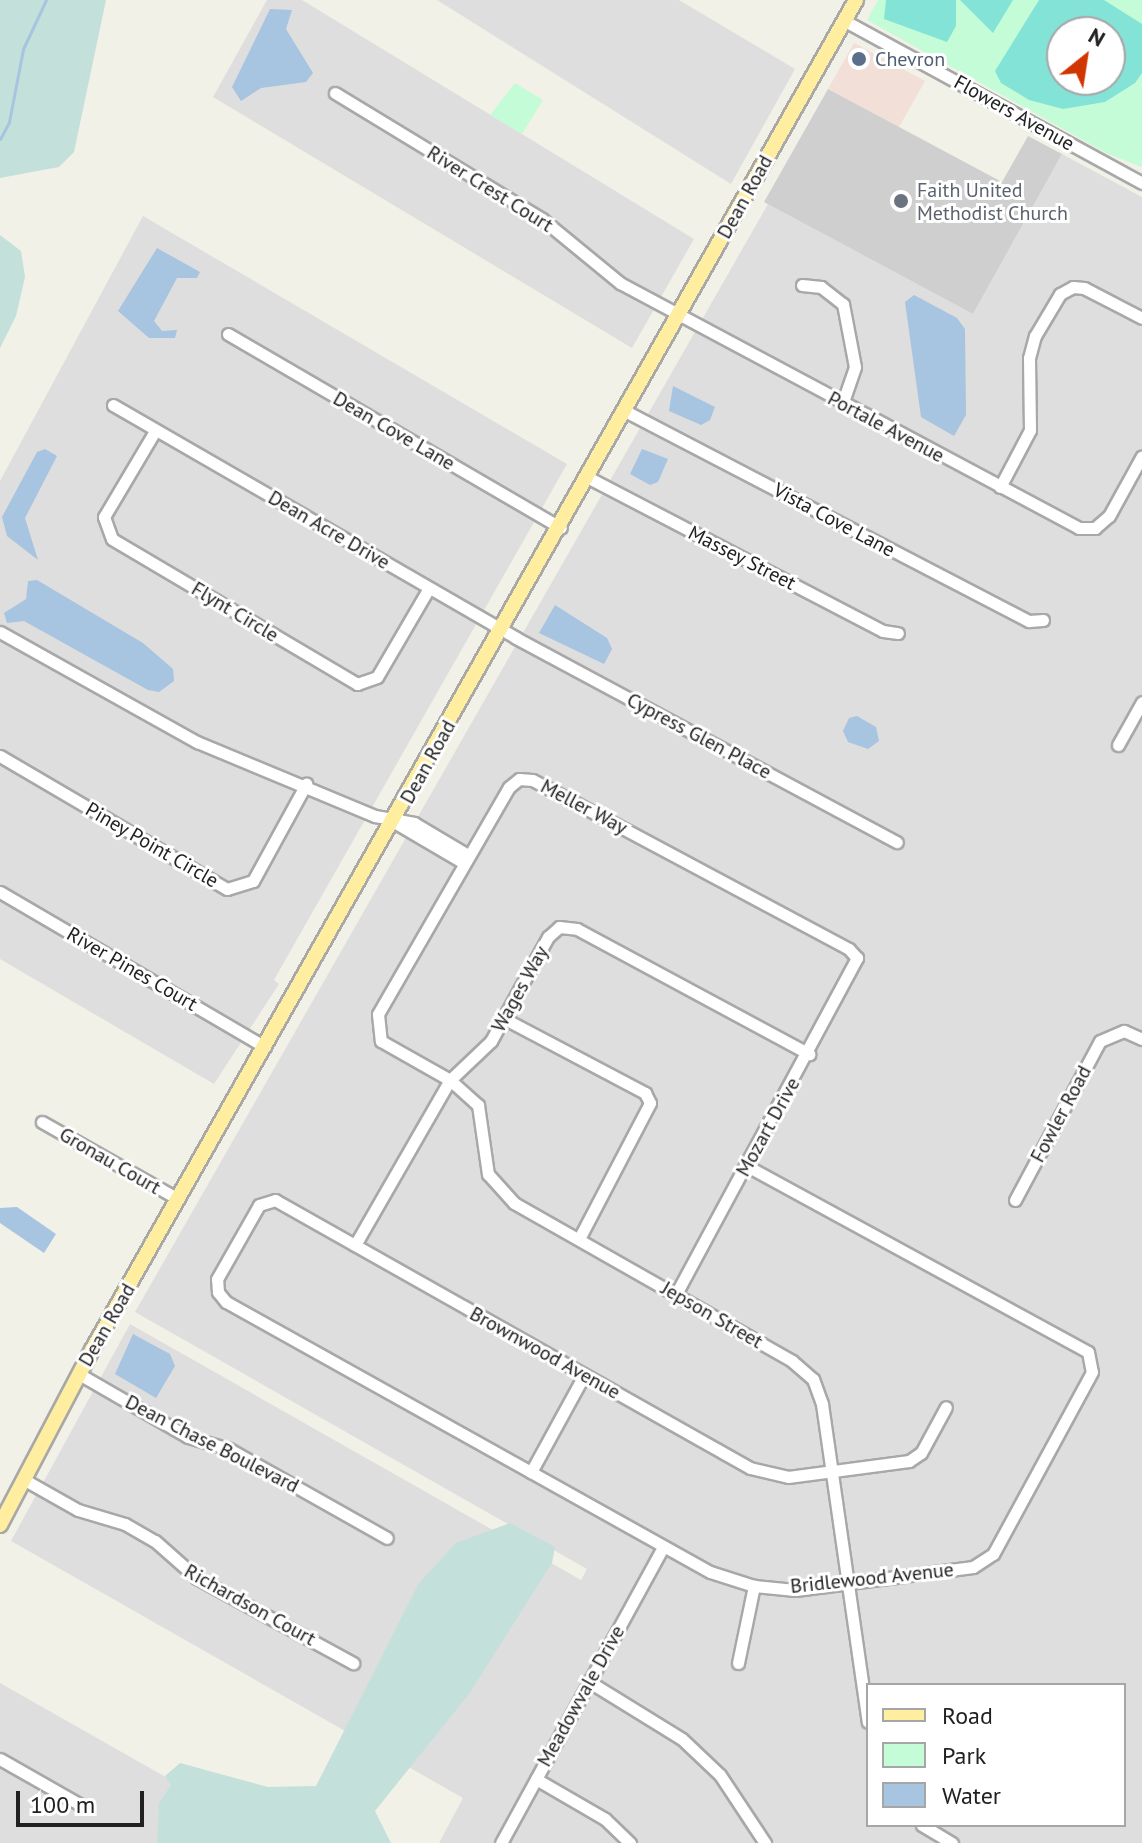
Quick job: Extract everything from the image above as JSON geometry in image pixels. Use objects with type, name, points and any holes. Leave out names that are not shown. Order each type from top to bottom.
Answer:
[{"type":"main road","name":"Dean Road","points":[[0,1525],[79,1374],[627,412],[856,0]]},
{"type":"street","name":"Flowers Avenue","points":[[845,21],[1142,183]]},
{"type":"street","name":"River Crest Court","points":[[335,93],[542,219],[596,266],[680,318]]},
{"type":"street","points":[[802,285],[821,287],[843,304],[855,367],[842,404]]},
{"type":"street","points":[[1000,487],[1030,430],[1029,358],[1035,336],[1060,294],[1073,287],[1084,288],[1142,318]]},
{"type":"street","name":"Portale Avenue","points":[[680,318],[1079,528],[1095,528],[1109,516],[1142,456]]},
{"type":"street","name":"Dean Cove Lane","points":[[228,334],[561,528]]},
{"type":"street","name":"Dean Acre Drive","points":[[113,405],[502,630]]},
{"type":"street","name":"Vista Cove Lane","points":[[627,412],[1029,621],[1043,620]]},
{"type":"street","name":"Flynt Circle","points":[[155,431],[104,517],[112,539],[357,684],[377,677],[429,588]]},
{"type":"street","name":"Massey Street","points":[[589,478],[883,631],[898,633]]},
{"type":"street","name":"Cypress Glen Place","points":[[502,630],[897,842]]},
{"type":"street","points":[[0,632],[197,742],[394,822],[414,823],[466,859]]},
{"type":"street","points":[[1118,745],[1142,702]]},
{"type":"street","name":"Piney Point Circle","points":[[0,756],[227,889],[253,881],[306,784]]},
{"type":"street","name":"Meller Way","points":[[376,1027],[378,1014],[466,859],[509,787],[519,779],[532,780],[849,949],[857,958]]},
{"type":"street","name":"River Pines Court","points":[[0,892],[265,1047]]},
{"type":"street","name":"Wages Way","points":[[355,1245],[450,1080],[491,1041],[548,937],[559,927],[577,929],[809,1054]]},
{"type":"street","name":"Mozart Drive","points":[[676,1294],[809,1054],[857,958]]},
{"type":"street","points":[[503,1018],[645,1093],[650,1103],[579,1239]]},
{"type":"street","name":"Jepson Street","points":[[376,1027],[381,1041],[450,1080],[478,1105],[488,1174],[514,1203],[792,1361],[813,1379],[832,1474],[866,1696]]},
{"type":"street","name":"Fowler Road","points":[[1015,1200],[1095,1050],[1113,1032],[1142,1039]]},
{"type":"street","name":"Gronau Court","points":[[42,1122],[178,1199]]},
{"type":"street","name":"Bridlewood Avenue","points":[[266,1200],[217,1279],[226,1302],[531,1472],[662,1549],[754,1586],[795,1590],[973,1567],[993,1554],[1093,1364],[1088,1352],[747,1166]]},
{"type":"street","name":"Brownwood Avenue","points":[[266,1200],[355,1245],[750,1468],[788,1477],[832,1474],[909,1461],[921,1453],[946,1407]]},
{"type":"street","name":"Dean Chase Boulevard","points":[[79,1374],[188,1437],[229,1449],[387,1538]]},
{"type":"street","points":[[531,1472],[584,1375]]},
{"type":"street","name":"Richardson Court","points":[[23,1479],[78,1510],[125,1524],[155,1541],[197,1578],[353,1663]]},
{"type":"street","name":"Meadowvale Drive","points":[[501,1843],[662,1549]]},
{"type":"street","points":[[738,1663],[754,1586]]},
{"type":"street","points":[[588,1681],[682,1739],[720,1775],[765,1843]]},
{"type":"street","points":[[0,1759],[79,1804]]},
{"type":"street","points":[[536,1779],[605,1819],[630,1843]]},
{"type":"street","points":[[925,1827],[952,1843]]},
{"type":"shaded area","points":[[0,0],[106,0],[74,152],[59,167],[0,178]]},
{"type":"shaded area","points":[[267,0],[302,0],[694,239],[632,348],[213,97]]},
{"type":"shaded area","points":[[437,0],[679,0],[795,69],[731,184]]},
{"type":"shaded area","points":[[886,0],[956,0],[956,26],[947,42],[884,19]]},
{"type":"shaded area","points":[[960,0],[1013,0],[993,33]]},
{"type":"shaded area","points":[[1039,0],[1104,0],[1142,24],[1142,73],[1126,89],[1126,16],[1046,16],[1046,96],[1114,96],[1105,102],[1063,109],[1029,100],[1001,83],[995,71]]},
{"type":"shaded area","points":[[854,43],[925,81],[899,127],[828,89]]},
{"type":"shaded area","name":"Faith United Methodist Church","points":[[828,89],[1002,182],[1028,136],[1062,154],[973,314],[764,202]]},
{"type":"shaded area","points":[[1062,154],[1142,197],[1142,1843],[439,1843],[463,1798],[11,1541],[130,1324],[581,1580],[587,1569],[135,1312],[768,204],[973,314]]},
{"type":"shaded area","points":[[143,216],[567,464],[274,980],[279,984],[214,1084],[0,959],[0,481]]},
{"type":"shaded area","points":[[0,235],[21,251],[25,277],[16,316],[0,348]]},
{"type":"shaded area","points":[[510,1523],[555,1547],[552,1563],[469,1694],[375,1811],[391,1843],[157,1843],[159,1803],[171,1785],[165,1776],[180,1763],[268,1787],[316,1786],[419,1583],[456,1543]]},
{"type":"shaded area","points":[[0,1683],[282,1843],[0,1843]]},
{"type":"green space","points":[[878,0],[1142,0],[1142,167],[1108,154],[867,20]]},
{"type":"green space","points":[[515,83],[543,100],[522,134],[490,115]]},
{"type":"water","points":[[270,9],[292,10],[286,29],[313,73],[306,82],[261,88],[241,101],[232,87]]},
{"type":"water","points":[[157,248],[200,272],[197,278],[177,278],[154,321],[162,331],[177,330],[175,338],[149,338],[118,311]]},
{"type":"water","points":[[914,295],[957,318],[965,329],[966,415],[954,436],[921,417],[905,302]]},
{"type":"water","points":[[673,386],[715,407],[710,420],[701,425],[669,411]]},
{"type":"water","points":[[45,449],[57,456],[25,518],[38,560],[7,536],[2,517],[37,452]]},
{"type":"water","points":[[642,449],[668,459],[658,482],[650,485],[630,474]]},
{"type":"water","points":[[37,580],[143,643],[173,669],[174,681],[159,692],[148,690],[24,621],[7,623],[4,613],[26,599],[28,581]]},
{"type":"water","points":[[555,605],[607,638],[612,649],[604,664],[539,633]]},
{"type":"water","points":[[857,716],[876,727],[879,741],[868,749],[848,742],[843,731],[849,718]]},
{"type":"water","points":[[17,1207],[56,1234],[44,1253],[0,1223],[0,1208]]},
{"type":"water","points":[[133,1334],[170,1354],[175,1366],[156,1398],[115,1374]]},
{"type":"waterway","points":[[0,139],[9,122],[23,49],[46,0]]},
{"type":"place","name":"Chevron","points":[[859,59]]},
{"type":"place","name":"Faith United Methodist Church","points":[[901,201]]}]
